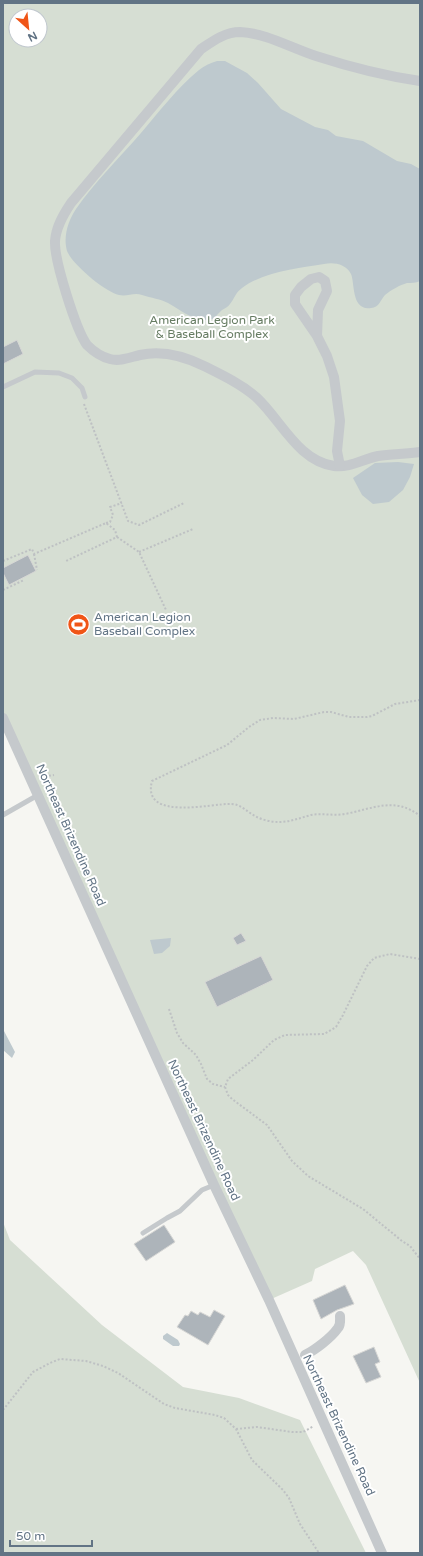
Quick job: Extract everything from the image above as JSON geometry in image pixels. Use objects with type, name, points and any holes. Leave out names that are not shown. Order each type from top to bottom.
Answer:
[{"type":"street","points":[[420,81],[377,74],[315,56],[258,34],[239,32],[222,36],[201,49],[71,203],[59,222],[55,241],[59,269],[78,326],[87,345],[100,355],[111,360],[124,359],[151,353],[161,353],[179,356],[202,366],[238,384],[254,396],[302,450],[318,462],[340,466],[350,465],[377,456],[420,452]]},
{"type":"street","points":[[317,336],[318,310],[327,291],[325,281],[320,277],[311,279],[300,287],[295,295],[296,304],[317,336],[327,356],[334,377],[340,420],[337,451],[340,466]]},
{"type":"street","name":"Northeast Brizendine Road","points":[[3,718],[214,1185],[257,1274],[382,1553]]},
{"type":"street","points":[[305,1355],[314,1350],[338,1329],[341,1323],[340,1316]]},
{"type":"lane","points":[[3,387],[35,372],[59,373],[72,378],[82,388],[85,397]]},
{"type":"lane","points":[[3,815],[38,795]]},
{"type":"lane","points":[[143,1233],[180,1212],[202,1190],[214,1185]]},
{"type":"path","points":[[85,397],[84,406],[128,521],[139,525],[184,503]]},
{"type":"path","points":[[34,554],[110,522],[114,515],[110,507],[122,503]]},
{"type":"path","points":[[106,524],[115,530],[117,537],[139,552],[166,610]]},
{"type":"path","points":[[139,552],[193,529]]},
{"type":"path","points":[[66,561],[117,537]]},
{"type":"path","points":[[3,561],[32,549],[37,570]]},
{"type":"path","points":[[3,590],[24,580]]},
{"type":"path","points":[[420,700],[395,704],[367,717],[349,717],[331,712],[324,712],[294,719],[273,718],[260,720],[249,726],[227,745],[152,781],[151,790],[156,800],[164,805],[182,808],[235,804],[261,819],[277,822],[312,815],[340,814],[387,805],[402,806],[420,816]]},
{"type":"path","points":[[32,780],[54,775]]},
{"type":"path","points":[[420,959],[390,954],[374,958],[367,966],[336,1027],[324,1034],[285,1035],[278,1037],[268,1044],[253,1060],[231,1076],[226,1082],[225,1087],[228,1095],[235,1102],[267,1125],[298,1168],[368,1214],[410,1246],[420,1259]]},
{"type":"path","points":[[169,1009],[177,1033],[183,1043],[196,1055],[207,1079],[213,1084],[225,1087]]},
{"type":"path","points":[[3,1410],[33,1372],[60,1359],[71,1359],[103,1366],[124,1376],[164,1404],[175,1408],[224,1418],[236,1429],[252,1460],[283,1490],[289,1498],[300,1524],[319,1553]]},
{"type":"path","points":[[236,1429],[257,1427],[303,1432],[323,1421]]},
{"type":"green space","name":"American Legion Park & Baseball Complex","points":[[3,3],[420,3],[420,1383],[366,1265],[353,1251],[315,1269],[312,1281],[269,1300],[3,716]]},
{"type":"green space","points":[[3,1222],[10,1240],[102,1325],[183,1387],[239,1398],[300,1420],[366,1553],[3,1553]]},
{"type":"shaded area","points":[[217,61],[225,61],[247,73],[281,109],[315,127],[328,130],[336,136],[363,141],[397,161],[411,164],[420,169],[420,281],[399,286],[385,295],[376,307],[365,308],[357,301],[351,274],[343,266],[328,263],[293,269],[270,274],[250,283],[240,290],[232,302],[215,317],[205,320],[190,316],[168,303],[139,294],[119,295],[113,293],[90,277],[75,263],[67,251],[66,235],[76,209],[98,180],[176,92],[199,70]]},
{"type":"shaded area","points":[[398,462],[414,464],[410,477],[403,490],[389,502],[373,504],[362,495],[353,478],[375,463]]},
{"type":"shaded area","points":[[171,938],[170,946],[162,953],[154,954],[150,940]]},
{"type":"shaded area","points":[[3,1021],[4,1031],[15,1052],[12,1058],[3,1050]]},
{"type":"shaded area","points":[[167,1333],[178,1340],[180,1344],[179,1346],[173,1346],[163,1339],[163,1336]]},
{"type":"building","points":[[17,340],[23,354],[3,364],[3,347]]},
{"type":"building","points":[[28,555],[36,571],[9,585],[3,573],[3,568]]},
{"type":"building","points":[[241,933],[246,941],[237,945],[233,938]]},
{"type":"building","points":[[261,956],[273,980],[217,1007],[205,982]]},
{"type":"building","points":[[164,1225],[175,1242],[146,1261],[134,1244]]},
{"type":"building","points":[[345,1285],[354,1304],[337,1310],[321,1319],[313,1300]]},
{"type":"building","points":[[214,1310],[225,1316],[208,1345],[177,1327],[185,1315],[188,1316],[191,1311],[198,1315],[200,1312],[210,1317]]},
{"type":"building","points":[[374,1347],[380,1362],[375,1364],[381,1377],[366,1383],[353,1356]]},
{"type":"place","name":"American Legion Baseball Complex","points":[[78,624]]}]
